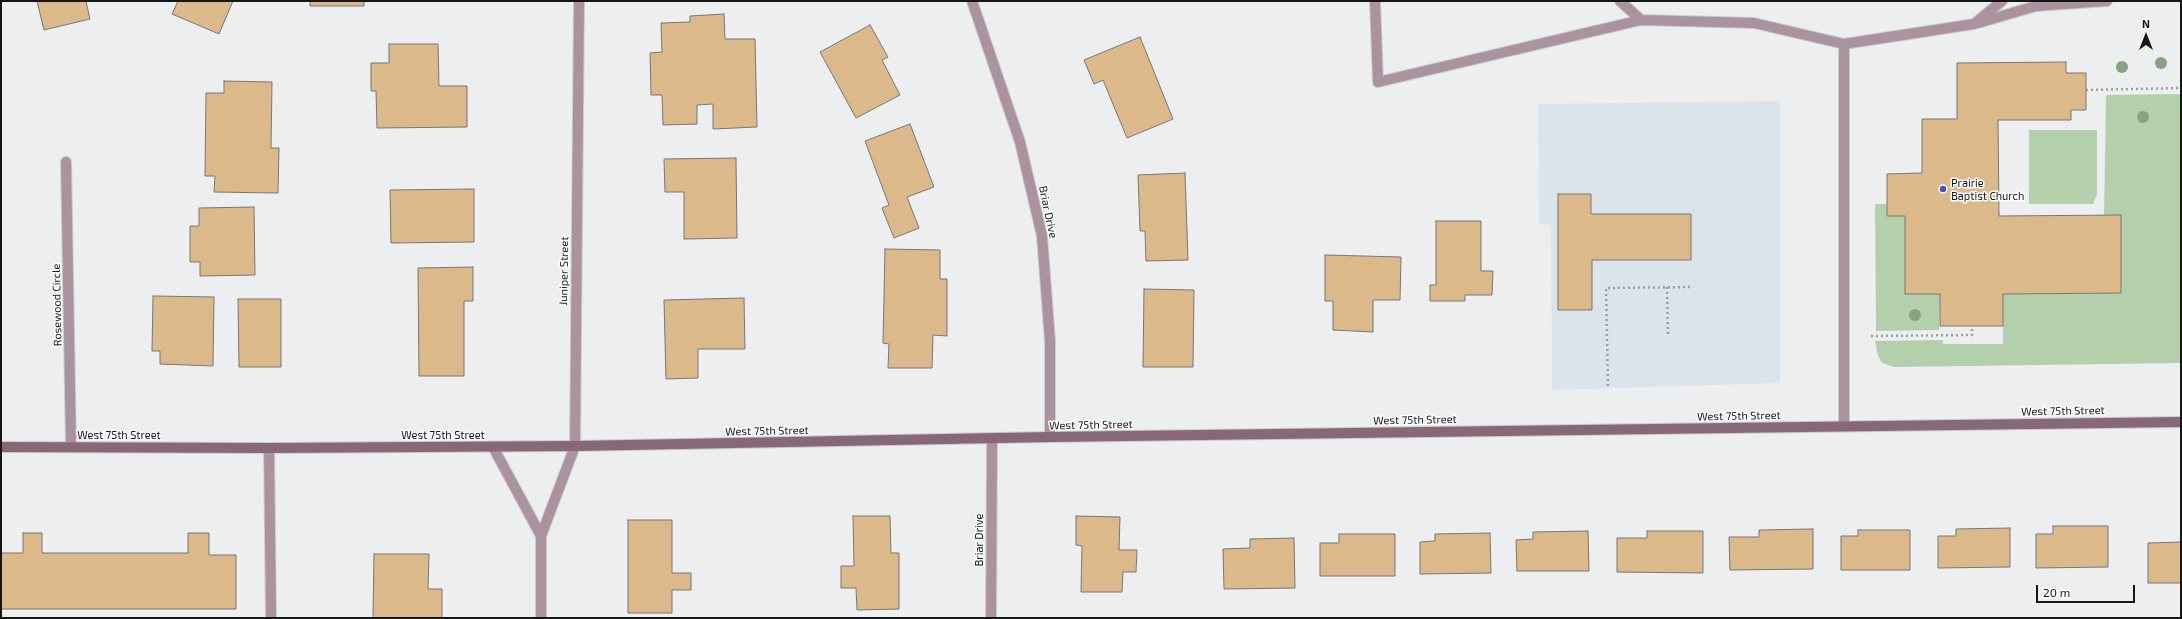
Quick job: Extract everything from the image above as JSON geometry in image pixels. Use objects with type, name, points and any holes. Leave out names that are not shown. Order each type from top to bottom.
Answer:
[{"type":"main road","name":"West 75th Street","points":[[1,447],[493,447],[1050,437],[2181,422]]},
{"type":"street","name":"Juniper Street","points":[[541,618],[541,536],[575,446],[579,1]]},
{"type":"street","name":"Briar Drive","points":[[972,1],[1020,142],[1042,236],[1050,341],[1050,437]]},
{"type":"street","points":[[1375,1],[1378,82],[1641,20],[1754,23],[1844,44],[1974,24],[2036,6],[2107,1]]},
{"type":"street","points":[[1620,1],[1641,20]]},
{"type":"street","points":[[1974,24],[2002,1]]},
{"type":"street","points":[[1844,44],[1844,426]]},
{"type":"street","name":"Rosewood Circle","points":[[66,162],[71,447]]},
{"type":"street","name":"Briar Drive","points":[[991,618],[992,439]]},
{"type":"street","name":"Juniper Street","points":[[493,447],[541,536]]},
{"type":"street","points":[[269,448],[271,618]]},
{"type":"path","points":[[2086,90],[2181,88]]},
{"type":"path","points":[[1667,286],[1668,336]]},
{"type":"path","points":[[1608,386],[1606,288],[1693,286]]},
{"type":"path","points":[[1871,336],[1972,335],[1972,326]]},
{"type":"shaded area","points":[[1780,101],[1780,383],[1552,390],[1551,225],[1539,224],[1538,104]]},
{"type":"green space","points":[[2181,94],[2181,363],[1894,367],[1882,363],[1878,356],[1875,341],[1943,340],[1943,344],[2003,344],[2003,294],[2121,293],[2121,215],[2104,215],[2106,95]]},
{"type":"green space","points":[[2029,130],[2097,130],[2097,194],[2093,204],[2029,204]]},
{"type":"green space","points":[[1875,204],[1887,204],[1888,216],[1905,216],[1905,294],[1940,294],[1939,330],[1876,331]]},
{"type":"building","points":[[37,1],[86,1],[90,19],[44,30]]},
{"type":"building","points":[[178,1],[233,1],[219,34],[172,14]]},
{"type":"building","points":[[310,1],[364,1],[364,6],[310,6]]},
{"type":"building","points":[[724,14],[725,39],[755,39],[757,127],[713,129],[713,104],[697,105],[697,124],[663,125],[662,95],[651,95],[650,53],[662,52],[661,23],[690,22],[690,16]]},
{"type":"building","points":[[870,25],[888,57],[882,60],[900,95],[856,118],[820,52]]},
{"type":"building","points":[[1140,37],[1173,119],[1127,138],[1103,80],[1094,84],[1084,60]]},
{"type":"building","points":[[389,44],[438,44],[439,86],[467,86],[467,127],[377,128],[376,91],[371,91],[371,63],[389,63]]},
{"type":"building","name":"Prairie Baptist Church","points":[[2066,62],[2066,73],[2086,73],[2086,110],[2071,110],[2071,120],[1998,120],[1999,216],[2121,215],[2121,293],[2003,294],[2003,326],[1940,326],[1940,294],[1905,294],[1905,216],[1887,216],[1887,174],[1922,173],[1922,119],[1957,119],[1957,63]]},
{"type":"building","points":[[224,81],[272,82],[271,148],[279,148],[278,193],[214,192],[215,176],[205,176],[206,93],[224,93]]},
{"type":"building","points":[[910,124],[934,187],[907,197],[919,228],[894,238],[882,208],[889,205],[865,141]]},
{"type":"building","points":[[736,158],[737,238],[684,239],[684,192],[665,192],[664,159]]},
{"type":"building","points":[[1185,173],[1188,260],[1146,261],[1145,231],[1140,231],[1138,175]]},
{"type":"building","points":[[474,189],[474,242],[391,243],[390,190]]},
{"type":"building","points":[[1558,194],[1591,194],[1591,214],[1691,214],[1691,260],[1592,260],[1592,310],[1558,310]]},
{"type":"building","points":[[254,207],[255,275],[200,276],[200,262],[190,262],[190,226],[199,226],[199,208]]},
{"type":"building","points":[[1436,221],[1481,221],[1481,271],[1493,271],[1492,295],[1465,295],[1465,301],[1430,301],[1430,285],[1436,285]]},
{"type":"building","points":[[885,249],[940,250],[940,279],[947,279],[947,336],[933,335],[932,368],[888,368],[889,344],[883,343]]},
{"type":"building","points":[[1325,255],[1401,257],[1400,300],[1373,300],[1373,332],[1333,330],[1333,301],[1325,301]]},
{"type":"building","points":[[473,267],[473,301],[464,301],[464,376],[419,376],[418,268]]},
{"type":"building","points":[[1144,289],[1194,290],[1193,367],[1143,367]]},
{"type":"building","points":[[153,296],[214,297],[213,366],[160,364],[160,351],[152,351]]},
{"type":"building","points":[[744,298],[745,349],[698,349],[698,378],[666,379],[664,300]]},
{"type":"building","points":[[238,299],[281,299],[281,367],[239,367]]},
{"type":"building","points":[[853,516],[890,516],[891,553],[899,553],[899,609],[857,610],[856,588],[841,588],[841,566],[854,566]]},
{"type":"building","points":[[1076,516],[1120,517],[1119,550],[1137,550],[1136,572],[1123,572],[1122,592],[1081,592],[1082,546],[1076,545]]},
{"type":"building","points":[[628,520],[672,520],[672,573],[691,573],[691,590],[672,590],[672,613],[628,613]]},
{"type":"building","points":[[2053,526],[2108,526],[2108,567],[2036,568],[2036,534],[2053,534]]},
{"type":"building","points":[[2010,528],[2010,567],[1938,568],[1938,536],[1956,536],[1956,529]]},
{"type":"building","points":[[1813,529],[1813,569],[1730,570],[1729,537],[1759,537],[1759,530]]},
{"type":"building","points":[[1858,530],[1910,530],[1910,570],[1841,570],[1841,536],[1858,536]]},
{"type":"building","points":[[1588,531],[1589,571],[1517,571],[1516,540],[1533,539],[1533,532]]},
{"type":"building","points":[[1647,531],[1703,531],[1703,573],[1617,572],[1617,538],[1647,538]]},
{"type":"building","points":[[23,533],[42,533],[42,553],[188,553],[188,533],[209,533],[209,555],[236,555],[236,609],[1,609],[1,553],[23,553]]},
{"type":"building","points":[[1490,533],[1491,573],[1420,574],[1420,542],[1435,541],[1435,534]]},
{"type":"building","points":[[1339,534],[1395,534],[1395,576],[1320,576],[1320,543],[1339,543]]},
{"type":"building","points":[[1294,538],[1295,588],[1224,589],[1223,549],[1250,548],[1250,539]]},
{"type":"building","points":[[2181,542],[2181,583],[2148,583],[2148,543]]},
{"type":"building","points":[[374,554],[429,554],[428,589],[442,589],[442,618],[373,618]]},
{"type":"place","name":"Prairie Baptist Church","points":[[1943,189]]}]
